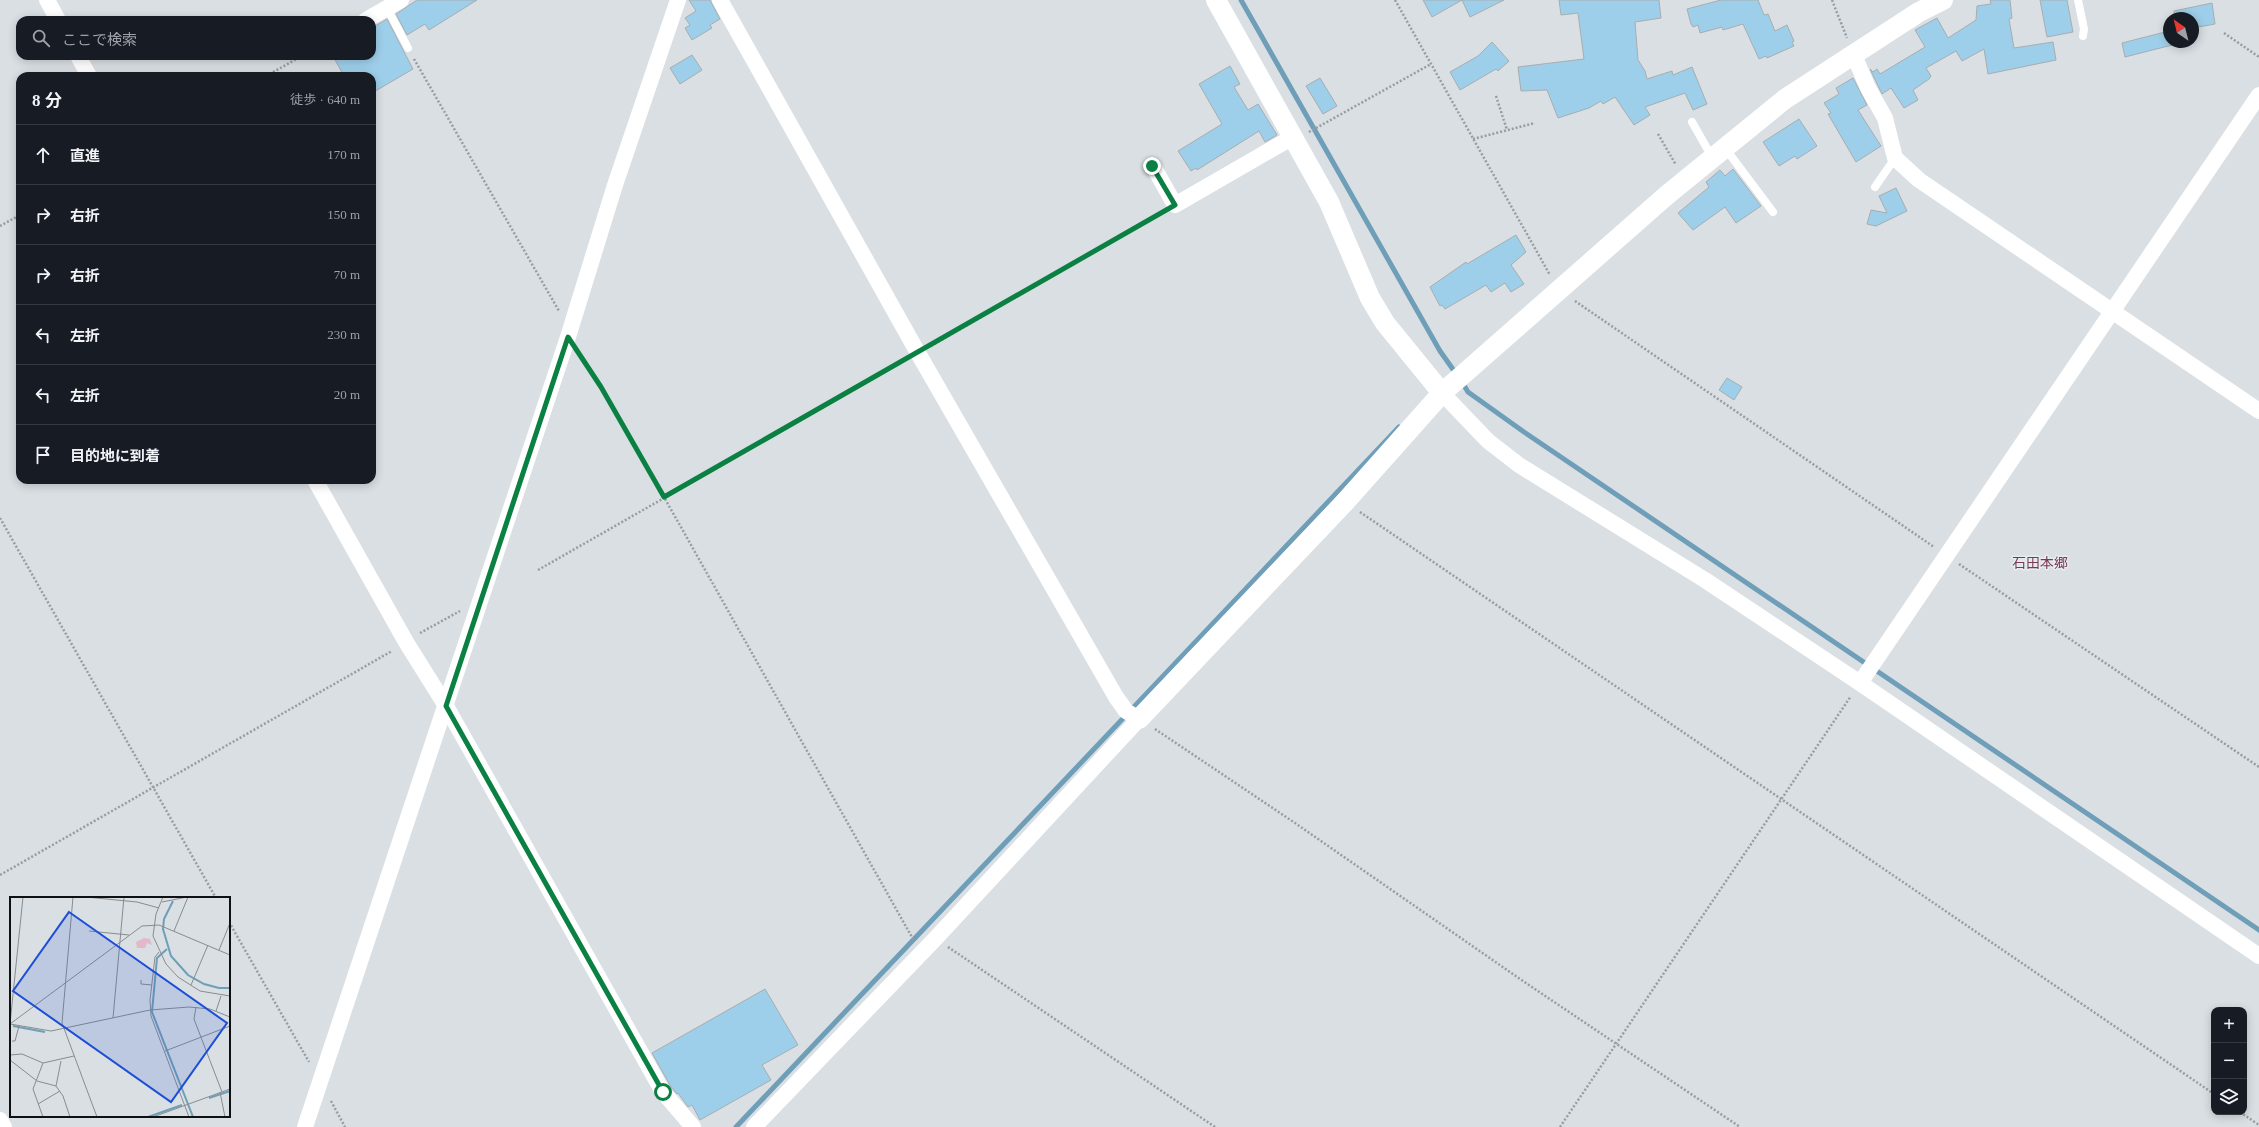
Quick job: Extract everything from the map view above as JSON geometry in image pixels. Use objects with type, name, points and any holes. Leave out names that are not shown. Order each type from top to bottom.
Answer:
[{"type":"street","points":[[47,0],[56,16]]},
{"type":"street","points":[[373,16],[401,0]]},
{"type":"street","points":[[305,1127],[569,333],[614,185],[678,0]]},
{"type":"street","points":[[720,0],[918,353],[1116,697],[1126,711],[1139,719]]},
{"type":"street","points":[[1216,0],[1329,202],[1370,298],[1385,323],[1442,393],[1488,441],[1519,466],[1706,580],[1860,683],[2259,956]]},
{"type":"street","points":[[754,1127],[921,954],[1139,719],[1345,502],[1442,393],[1685,180],[1785,100],[1919,12],[1943,0]]},
{"type":"street","points":[[1853,54],[1868,88],[1885,118],[1895,158],[1919,180],[2259,410]]},
{"type":"street","points":[[80,60],[87,72]]},
{"type":"street","points":[[1860,683],[1948,556],[2259,94]]},
{"type":"street","points":[[1152,166],[1175,205],[1294,138]]},
{"type":"street","points":[[317,484],[406,641],[446,706],[663,1092],[693,1127]]},
{"type":"street","points":[[0,1120],[4,1127]]},
{"type":"lane","points":[[2078,0],[2084,29],[2083,36]]},
{"type":"lane","points":[[387,8],[408,48]]},
{"type":"lane","points":[[1692,122],[1718,153],[1773,212]]},
{"type":"lane","points":[[1876,187],[1895,158]]},
{"type":"path","points":[[1395,0],[1559,290],[2259,767]]},
{"type":"path","points":[[1832,0],[1853,54]]},
{"type":"path","points":[[2224,33],[2259,57]]},
{"type":"path","points":[[408,48],[569,333],[664,497],[921,954]]},
{"type":"path","points":[[273,72],[295,60]]},
{"type":"path","points":[[1294,138],[1431,64]]},
{"type":"path","points":[[1496,96],[1507,130]]},
{"type":"path","points":[[1473,139],[1535,123]]},
{"type":"path","points":[[1658,134],[1685,180]]},
{"type":"path","points":[[538,570],[1175,205]]},
{"type":"path","points":[[0,226],[16,217]]},
{"type":"path","points":[[1345,502],[1780,800],[2211,1092]]},
{"type":"path","points":[[0,518],[215,897]]},
{"type":"path","points":[[0,875],[406,641],[479,601]]},
{"type":"path","points":[[1560,1127],[1618,1044],[1780,800],[1860,683]]},
{"type":"path","points":[[1139,719],[1295,823],[1740,1127]]},
{"type":"path","points":[[230,924],[345,1127]]},
{"type":"path","points":[[935,939],[1215,1127]]},
{"type":"path","points":[[2244,1115],[2259,1125]]},
{"type":"building","points":[[417,0],[477,0],[429,30],[425,24],[407,35],[396,14]]},
{"type":"building","points":[[689,0],[710,0],[720,19],[710,25],[712,28],[692,40],[685,28],[690,25],[685,18],[696,11]]},
{"type":"building","points":[[1423,0],[1462,0],[1432,17]]},
{"type":"building","points":[[1462,0],[1504,0],[1470,17]]},
{"type":"building","points":[[1559,0],[1659,0],[1661,18],[1635,22],[1638,60],[1645,71],[1647,79],[1672,71],[1673,75],[1692,67],[1707,104],[1693,110],[1685,93],[1645,107],[1650,115],[1634,125],[1615,97],[1603,104],[1601,101],[1589,108],[1558,118],[1547,90],[1521,91],[1518,67],[1584,59],[1578,13],[1561,15]]},
{"type":"building","points":[[1721,0],[1758,0],[1764,15],[1768,14],[1775,31],[1787,25],[1794,41],[1792,42],[1794,46],[1767,58],[1766,56],[1759,59],[1743,24],[1723,30],[1722,27],[1700,33],[1698,25],[1693,27],[1691,24],[1687,9]]},
{"type":"building","points":[[1990,0],[2010,0],[2012,18],[2009,19],[2014,48],[2053,42],[2056,60],[1988,74],[1984,49],[1962,61],[1956,51],[1926,68],[1931,76],[1913,90],[1918,100],[1904,108],[1891,88],[1882,94],[1870,69],[1873,72],[1877,69],[1880,74],[1925,47],[1915,30],[1937,18],[1948,38],[1976,20],[1977,6],[1991,4]]},
{"type":"building","points":[[2040,0],[2067,0],[2073,32],[2047,37]]},
{"type":"building","points":[[2212,3],[2215,24],[2199,27],[2199,12],[2174,11]]},
{"type":"building","points":[[387,19],[413,69],[376,91],[376,72],[342,72],[335,60],[376,60],[376,26]]},
{"type":"building","points":[[2163,33],[2163,47],[2125,57],[2122,43]]},
{"type":"building","points":[[1492,42],[1509,61],[1498,71],[1496,69],[1460,90],[1450,72],[1478,56]]},
{"type":"building","points":[[692,55],[702,70],[680,84],[670,68]]},
{"type":"building","points":[[1230,66],[1240,84],[1234,87],[1248,110],[1258,104],[1277,135],[1265,142],[1259,131],[1197,170],[1196,168],[1191,171],[1178,151],[1222,124],[1199,84]]},
{"type":"building","points":[[1320,78],[1337,106],[1323,114],[1306,86]]},
{"type":"building","points":[[1853,78],[1867,105],[1858,110],[1881,146],[1856,162],[1828,114],[1831,113],[1824,103],[1839,94],[1836,88]]},
{"type":"building","points":[[1799,119],[1817,146],[1797,159],[1795,156],[1779,166],[1763,142]]},
{"type":"building","points":[[1733,169],[1761,206],[1736,223],[1725,207],[1693,230],[1678,213],[1709,187],[1706,182],[1720,170],[1725,176]]},
{"type":"building","points":[[1896,188],[1907,211],[1876,226],[1867,224],[1871,210],[1887,213],[1879,196]]},
{"type":"building","points":[[1516,235],[1526,252],[1511,265],[1524,284],[1511,292],[1505,283],[1491,292],[1486,285],[1445,309],[1442,305],[1440,306],[1430,287],[1466,262],[1467,264]]},
{"type":"building","points":[[1727,378],[1742,387],[1734,400],[1719,390]]},
{"type":"building","points":[[765,989],[798,1045],[762,1065],[771,1080],[700,1120],[692,1105],[688,1107],[678,1093],[677,1094],[671,1087],[652,1053]]},
{"type":"waterway","points":[[1241,0],[1440,351],[1457,375]]},
{"type":"waterway","points":[[1462,382],[1468,392],[1524,432],[2259,930]]},
{"type":"waterway","points":[[736,1127],[1399,427]]},
{"type":"district","name":"石田本郷","points":[[2040,563]]},
{"type":"route","points":[[663,1092],[446,706],[479,601],[568,337],[601,387],[664,497],[1175,205],[1152,166]]}]
